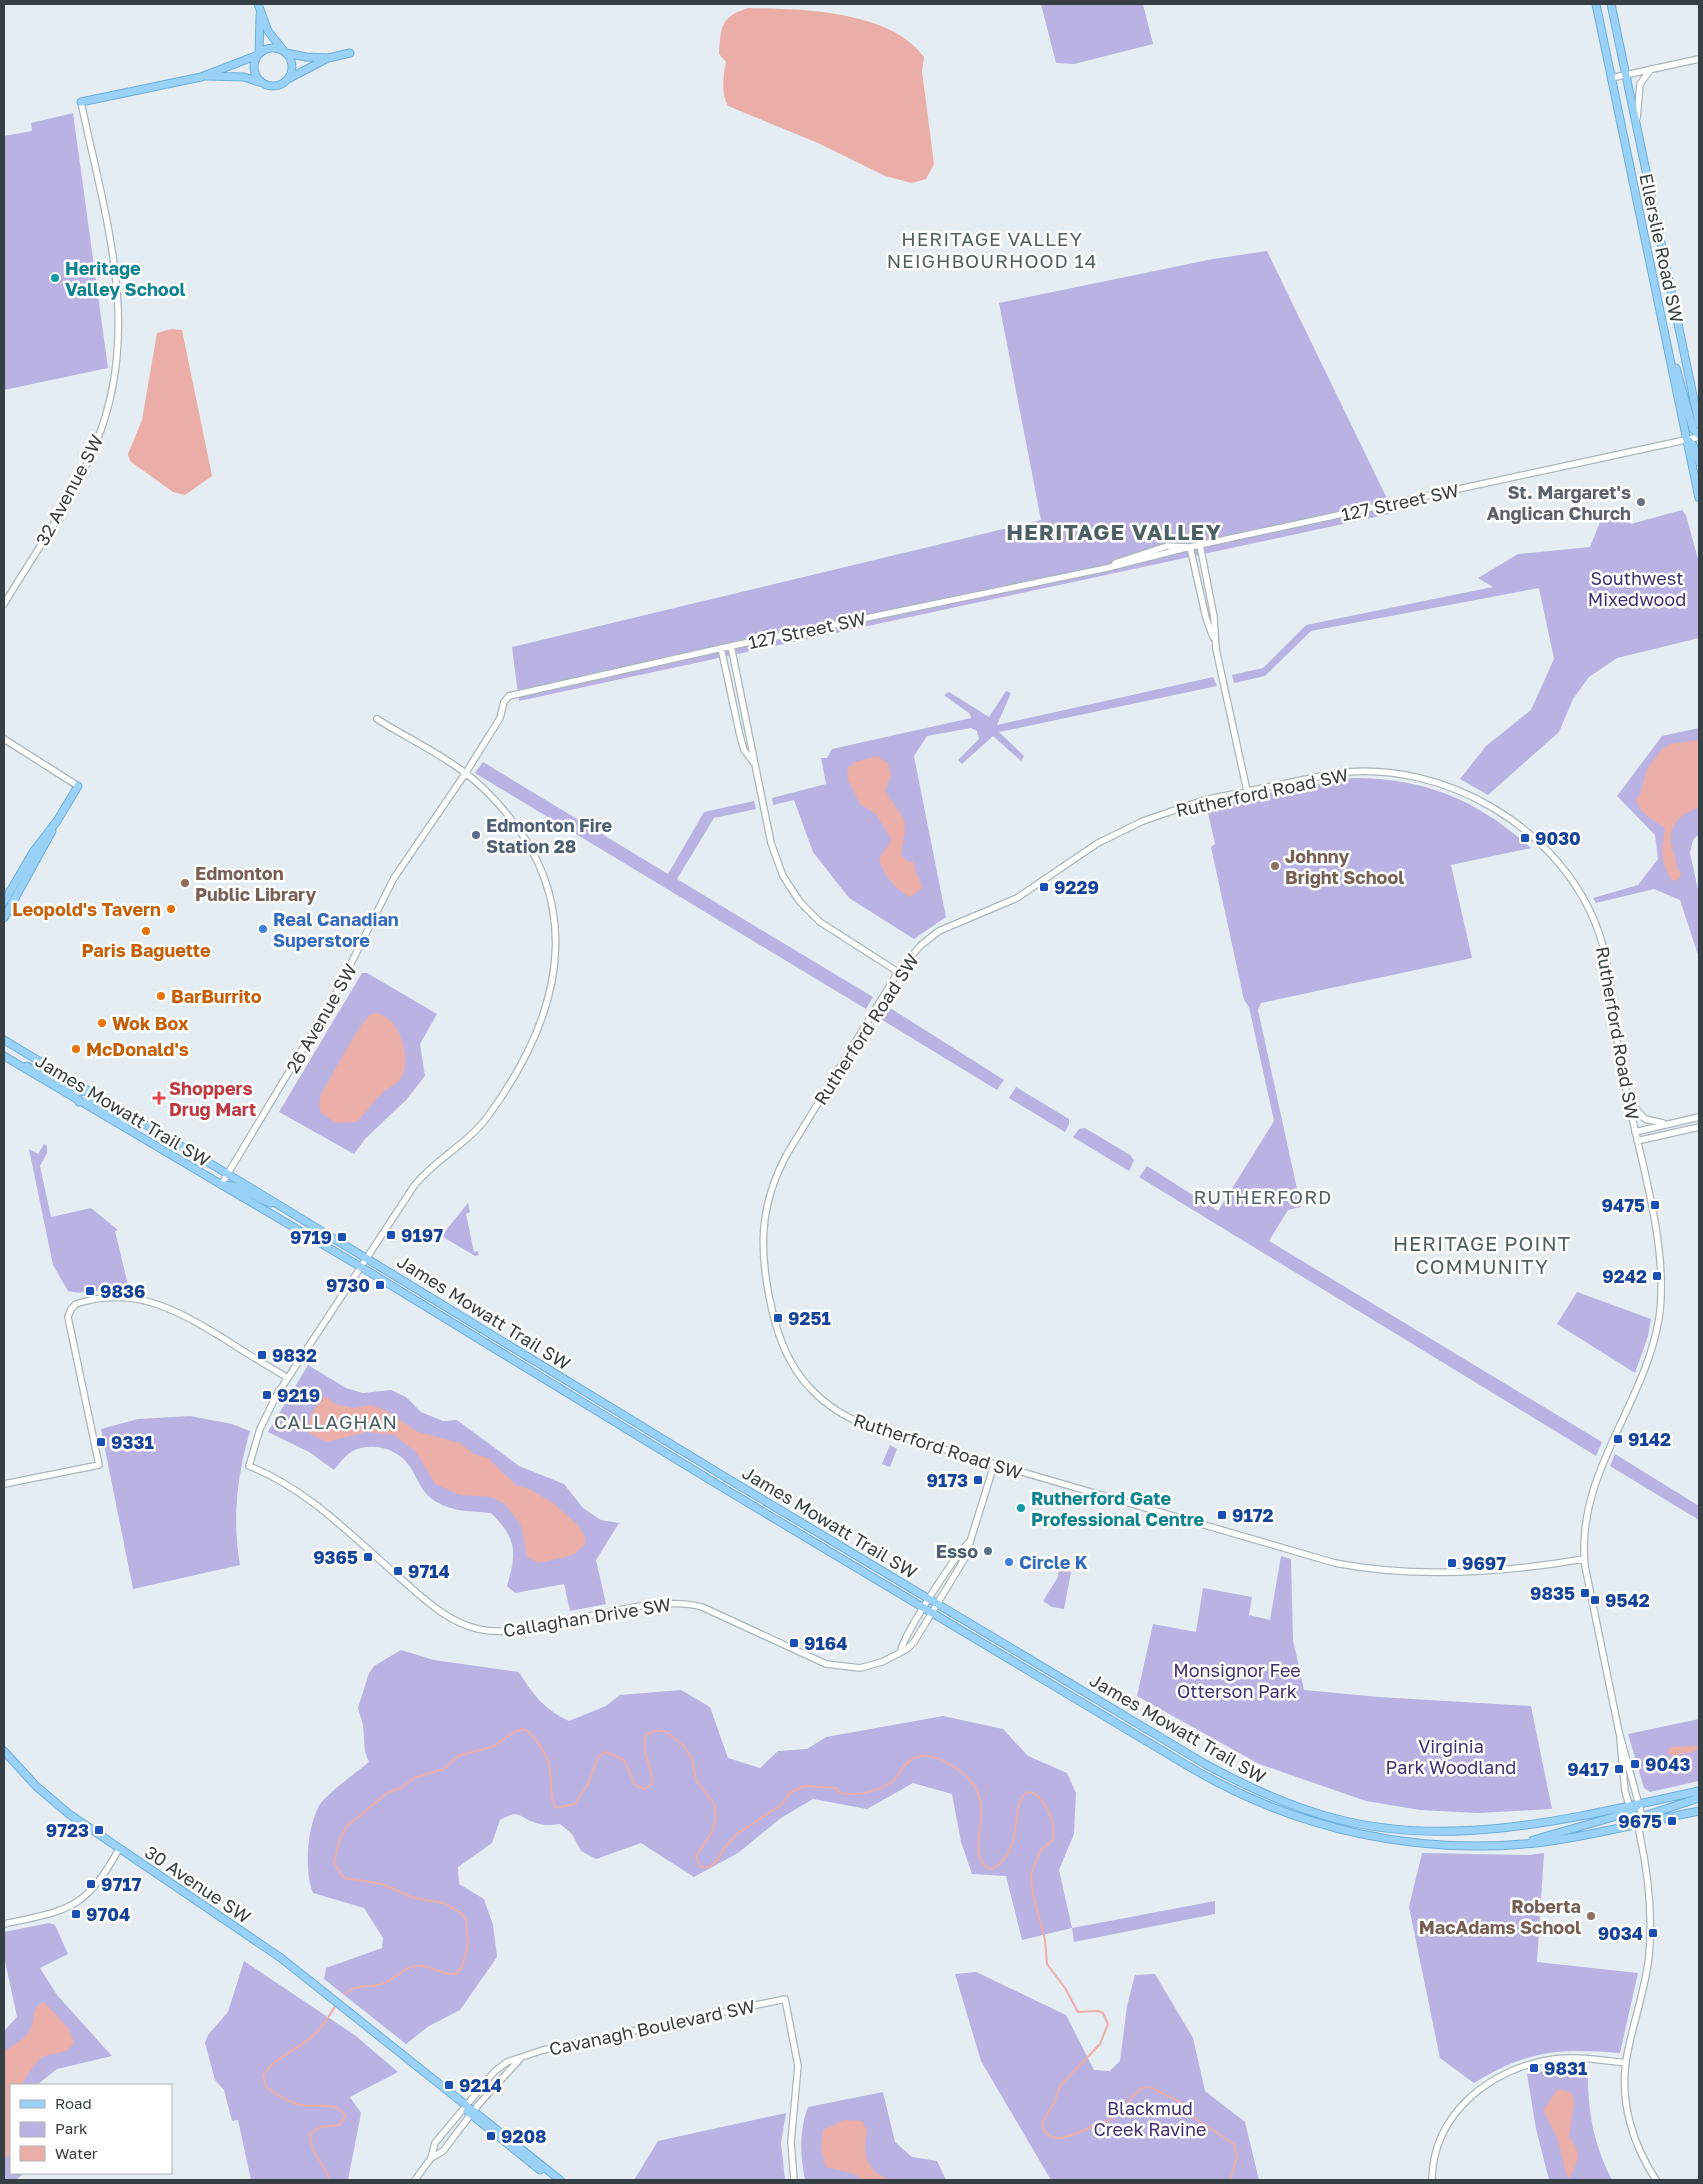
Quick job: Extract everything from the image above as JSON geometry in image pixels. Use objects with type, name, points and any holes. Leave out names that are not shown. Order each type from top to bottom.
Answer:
[{"type":"main road","points":[[258,4],[271,36],[285,52],[292,65],[290,78]]},
{"type":"main road","name":"Ellerslie Road SW","points":[[1596,4],[1699,498]]},
{"type":"main road","name":"Ellerslie Road SW","points":[[1611,4],[1699,424]]},
{"type":"main road","points":[[260,12],[258,55],[254,73],[261,83]]},
{"type":"main road","points":[[81,102],[201,76],[229,68],[258,55],[268,48],[306,57],[328,58]]},
{"type":"main road","points":[[201,76],[244,77],[276,87],[328,58],[350,53]]},
{"type":"main road","points":[[1664,327],[1693,429],[1699,436]]},
{"type":"main road","points":[[1687,439],[1694,445],[1699,462]]},
{"type":"main road","points":[[4,918],[78,786]]},
{"type":"main road","points":[[4,902],[33,852],[57,821]]},
{"type":"main road","name":"James Mowatt Trail SW","points":[[4,1040],[1204,1764],[1266,1795],[1338,1819],[1404,1830],[1510,1827],[1630,1809]]},
{"type":"main road","points":[[4,1046],[28,1055]]},
{"type":"main road","points":[[4,1056],[78,1092],[86,1091]]},
{"type":"main road","name":"James Mowatt Trail SW","points":[[4,1056],[361,1267],[1203,1775],[1262,1804],[1321,1826],[1399,1841],[1460,1847],[1518,1844],[1575,1837],[1634,1824],[1642,1819],[1699,1811]]},
{"type":"main road","points":[[79,1102],[89,1102],[164,1137]]},
{"type":"main road","points":[[221,1185],[232,1185],[262,1201],[279,1205]]},
{"type":"main road","name":"30 Avenue SW","points":[[4,1751],[36,1786],[69,1814],[257,1941],[322,1990],[552,2180]]},
{"type":"main road","points":[[1518,1844],[1630,1809],[1639,1804],[1699,1791]]},
{"type":"main road","points":[[1642,1819],[1699,1798]]},
{"type":"main road","name":"30 Avenue SW","points":[[472,2113],[560,2180]]},
{"type":"street","points":[[1611,78],[1699,59]]},
{"type":"street","points":[[1637,124],[1640,84],[1650,69]]},
{"type":"street","name":"32 Avenue SW","points":[[4,604],[61,512],[86,465],[102,427],[115,377],[120,321],[117,278],[81,102]]},
{"type":"street","name":"127 Street SW","points":[[509,696],[721,648],[1107,568],[1120,559],[1167,546],[1190,547],[1200,545],[1699,436]]},
{"type":"street","points":[[1200,545],[1214,617],[1215,644]]},
{"type":"street","points":[[1190,547],[1206,618],[1215,644],[1247,791]]},
{"type":"street","points":[[731,646],[753,748],[754,764],[774,852],[783,876],[794,895],[826,926],[898,972]]},
{"type":"street","points":[[721,648],[740,736],[744,750],[754,764]]},
{"type":"street","name":"26 Avenue SW","points":[[221,1185],[335,995],[394,878],[465,774],[500,718],[504,702],[509,696]]},
{"type":"street","points":[[4,1484],[99,1465],[68,1317],[71,1309],[76,1304],[117,1298],[158,1303],[186,1316],[288,1378],[423,1174],[468,1138],[488,1116],[536,1035],[552,989],[556,945],[552,904],[542,872],[523,836],[510,818],[481,787],[465,774],[378,719]]},
{"type":"street","points":[[4,740],[78,786]]},
{"type":"street","name":"Rutherford Road SW","points":[[1584,1559],[1529,1568],[1474,1572],[1394,1571],[1357,1567],[1308,1556],[994,1465],[868,1426],[846,1416],[824,1402],[803,1380],[787,1355],[778,1333],[762,1256],[767,1204],[776,1176],[898,972],[921,945],[939,931],[960,920],[1018,898],[1105,839],[1143,821],[1181,807],[1247,791],[1347,772],[1395,773],[1456,789],[1491,807],[1514,823],[1562,868],[1576,885],[1594,920],[1609,968],[1616,1036],[1660,1254],[1662,1285],[1659,1317],[1648,1363],[1614,1436],[1592,1492],[1584,1524],[1584,1559],[1619,1732],[1642,1819]]},
{"type":"street","points":[[1628,1098],[1636,1111],[1645,1119],[1653,1122],[1670,1123]]},
{"type":"street","points":[[1635,1132],[1699,1117]]},
{"type":"street","points":[[1637,1141],[1699,1127]]},
{"type":"street","name":"Callaghan Drive SW","points":[[288,1378],[265,1420],[249,1466],[273,1476],[310,1500],[440,1612],[456,1621],[478,1629],[514,1631],[640,1607],[681,1602],[702,1607],[831,1665],[852,1668],[867,1667],[890,1658],[914,1642],[964,1558],[994,1465]]},
{"type":"street","points":[[901,1650],[924,1608],[960,1551],[970,1541]]},
{"type":"street","name":"Rutherford Road SW","points":[[1619,1732],[1621,1762],[1630,1809],[1634,1824],[1639,1831]]},
{"type":"street","points":[[1262,1804],[1266,1795]]},
{"type":"street","points":[[1642,1819],[1639,1831],[1648,1884],[1650,1935],[1644,1987],[1626,2063],[1626,2096],[1631,2128],[1642,2157],[1656,2180]]},
{"type":"street","points":[[4,1924],[53,1913],[79,1902],[96,1886],[119,1849]]},
{"type":"street","name":"Cavanagh Boulevard SW","points":[[431,2158],[435,2143],[495,2071],[507,2062],[520,2060],[530,2054],[558,2047],[785,1999],[798,2066],[791,2142],[794,2180]]},
{"type":"street","points":[[1432,2180],[1435,2155],[1446,2126],[1463,2104],[1491,2082],[1520,2068],[1554,2059],[1581,2058],[1626,2063]]},
{"type":"street","points":[[415,2180],[431,2158],[443,2151],[472,2113],[520,2060]]},
{"type":"green space","points":[[1041,4],[1143,4],[1153,44],[1074,64],[1056,63]]},
{"type":"green space","points":[[73,113],[108,368],[4,390],[4,136],[32,131],[31,123]]},
{"type":"green space","points":[[1267,251],[1394,513],[519,701],[512,647],[1041,520],[999,303],[1213,259]]},
{"type":"green space","name":"Southwest Mixedwood","points":[[1682,510],[1686,515],[1699,563],[1699,638],[1617,658],[1589,677],[1573,699],[1559,732],[1488,795],[1460,779],[1486,746],[1531,710],[1554,659],[1539,588],[1311,631],[1265,676],[1234,683],[1232,675],[1263,668],[1306,625],[1493,587],[1478,578],[1518,554],[1590,547],[1602,517],[1622,512],[1631,524]]},
{"type":"green space","points":[[1213,677],[1217,686],[999,732],[1024,756],[1021,761],[993,736],[962,764],[958,760],[979,739],[977,731],[971,728],[927,736],[914,756],[946,917],[914,939],[849,898],[813,852],[794,800],[773,805],[772,798],[826,784],[821,758],[827,758],[832,749],[971,718],[970,714],[944,695],[949,692],[989,717],[1006,691],[1011,693],[997,725]]},
{"type":"green space","points":[[1699,728],[1699,834],[1693,840],[1690,853],[1699,894],[1699,958],[1680,900],[1654,889],[1596,903],[1593,898],[1638,885],[1658,859],[1655,835],[1617,796],[1662,736]]},
{"type":"green space","points":[[483,762],[668,874],[704,812],[754,801],[756,809],[714,818],[677,879],[873,997],[866,1009],[475,773]]},
{"type":"green space","points":[[1353,778],[1404,782],[1427,787],[1449,795],[1491,817],[1531,848],[1451,865],[1472,958],[1261,1003],[1258,1010],[1301,1207],[1288,1210],[1269,1241],[1602,1442],[1596,1456],[1139,1177],[1147,1166],[1218,1211],[1274,1121],[1249,1007],[1244,1000],[1211,847],[1215,844],[1207,808],[1274,792]]},
{"type":"green space","points":[[362,973],[367,973],[437,1014],[420,1044],[425,1076],[406,1100],[365,1139],[354,1154],[279,1112]]},
{"type":"green space","points":[[887,1006],[1004,1080],[997,1090],[879,1018]]},
{"type":"green space","points":[[1016,1087],[1069,1119],[1065,1132],[1009,1098]]},
{"type":"green space","points":[[1085,1128],[1130,1155],[1134,1160],[1129,1171],[1073,1137],[1079,1129]]},
{"type":"green space","points":[[44,1144],[47,1146],[47,1153],[40,1166],[51,1217],[91,1208],[118,1230],[115,1231],[129,1289],[112,1288],[83,1293],[68,1291],[53,1265],[29,1149],[38,1154]]},
{"type":"green space","points":[[468,1203],[470,1212],[466,1214],[474,1252],[478,1251],[479,1255],[475,1256],[443,1237],[443,1234]]},
{"type":"green space","points":[[1577,1292],[1651,1319],[1648,1336],[1635,1373],[1557,1324]]},
{"type":"green space","points":[[308,1365],[346,1388],[363,1393],[391,1390],[406,1397],[421,1412],[443,1421],[457,1420],[519,1466],[564,1484],[583,1508],[601,1520],[619,1523],[596,1560],[606,1604],[570,1611],[564,1584],[515,1593],[507,1586],[512,1564],[513,1546],[500,1522],[491,1513],[453,1509],[432,1499],[403,1458],[390,1450],[375,1447],[360,1448],[348,1454],[334,1470],[309,1452],[268,1432]]},
{"type":"green space","points":[[190,1416],[232,1424],[250,1431],[242,1464],[237,1498],[236,1531],[240,1565],[133,1589],[101,1429],[138,1419]]},
{"type":"green space","points":[[890,1445],[897,1449],[890,1467],[882,1464]]},
{"type":"green space","points":[[1615,1454],[1699,1506],[1699,1520],[1610,1466]]},
{"type":"green space","name":"Monsignor Fee Otterson Park","points":[[1281,1556],[1291,1559],[1293,1640],[1304,1690],[1379,1697],[1531,1706],[1552,1809],[1477,1813],[1420,1810],[1366,1801],[1259,1764],[1137,1696],[1153,1624],[1196,1632],[1203,1588],[1252,1597],[1249,1615],[1270,1620]]},
{"type":"green space","points":[[1058,1568],[1071,1572],[1064,1609],[1052,1607],[1043,1601],[1058,1577]]},
{"type":"green space","points":[[401,1650],[434,1660],[519,1672],[546,1707],[569,1721],[606,1706],[620,1695],[681,1690],[710,1707],[728,1758],[760,1768],[778,1751],[807,1749],[826,1737],[943,1716],[1003,1729],[1028,1756],[1067,1773],[1076,1793],[1074,1834],[1059,1870],[1072,1928],[1022,1940],[1006,1876],[972,1874],[961,1842],[952,1794],[913,1783],[867,1809],[813,1799],[781,1818],[738,1853],[694,1877],[641,1843],[596,1859],[581,1851],[572,1834],[560,1824],[542,1825],[516,1814],[500,1820],[492,1843],[458,1867],[459,1884],[484,1899],[493,1925],[497,1957],[460,2010],[429,2026],[406,2044],[324,1979],[326,1968],[382,1948],[383,1938],[364,1908],[313,1893],[308,1873],[309,1837],[319,1806],[334,1790],[369,1762],[365,1752],[363,1725],[358,1708],[369,1673],[374,1666]]},
{"type":"green space","points":[[1699,1719],[1699,1781],[1650,1792],[1644,1788],[1628,1734]]},
{"type":"green space","points":[[1422,1853],[1529,1855],[1544,1853],[1537,1962],[1638,1973],[1620,2053],[1579,2051],[1544,2054],[1511,2064],[1474,2083],[1440,2058],[1409,1907]]},
{"type":"green space","points":[[1215,1901],[1215,1914],[1074,1942],[1072,1928]]},
{"type":"green space","points":[[49,1923],[55,1925],[68,1954],[40,1968],[57,1995],[112,2056],[57,2069],[38,2084],[10,2084],[10,2174],[23,2174],[16,2180],[4,2180],[4,2031],[17,2017],[4,1956],[4,1932]]},
{"type":"green space","points":[[244,1961],[356,2036],[398,2072],[350,2097],[361,2113],[348,2180],[251,2180],[238,2120],[232,2121],[224,2090],[215,2080],[205,2043],[208,2035],[228,2012]]},
{"type":"green space","name":"Blackmud Creek Ravine","points":[[976,1972],[1066,2015],[1094,2070],[1110,2071],[1120,2061],[1127,2006],[1135,1975],[1155,1974],[1193,2038],[1205,2091],[1245,2122],[1259,2180],[1051,2180],[981,2061],[955,1974]]},
{"type":"green space","points":[[1588,2067],[1592,2125],[1605,2166],[1612,2180],[1549,2180],[1536,2129],[1527,2074],[1558,2068]]},
{"type":"green space","points":[[883,2092],[895,2142],[912,2157],[937,2161],[946,2180],[805,2180],[801,2143],[808,2107]]},
{"type":"green space","points":[[786,2113],[781,2143],[785,2180],[634,2180],[658,2141]]},
{"type":"water","points":[[748,8],[793,9],[843,15],[867,21],[909,41],[924,57],[922,71],[934,164],[926,179],[912,183],[885,176],[818,143],[728,106],[723,79],[726,62],[719,54],[720,37],[727,19],[739,11]]},
{"type":"water","points":[[171,329],[182,330],[212,476],[185,495],[173,492],[130,461],[128,454],[142,420],[157,333]]},
{"type":"water","points":[[1699,740],[1699,808],[1688,812],[1679,819],[1672,829],[1672,845],[1677,869],[1681,873],[1680,878],[1674,881],[1670,879],[1663,860],[1662,849],[1665,828],[1643,812],[1636,799],[1640,795],[1647,769],[1662,749],[1670,744]]},
{"type":"water","points":[[877,756],[888,763],[891,775],[885,791],[904,819],[905,830],[901,855],[907,861],[914,862],[922,888],[910,897],[891,882],[884,871],[879,860],[891,839],[876,814],[860,804],[848,780],[847,768],[855,762]]},
{"type":"water","points":[[373,1013],[382,1015],[390,1020],[401,1038],[405,1059],[401,1078],[383,1092],[357,1122],[336,1123],[321,1113],[320,1096],[361,1026]]},
{"type":"water","points":[[325,1396],[335,1404],[353,1408],[370,1405],[385,1410],[418,1432],[460,1443],[474,1454],[488,1458],[516,1485],[529,1489],[553,1503],[579,1526],[585,1537],[585,1544],[575,1554],[538,1563],[527,1557],[521,1525],[505,1504],[491,1497],[460,1495],[435,1484],[416,1452],[394,1435],[367,1432],[327,1442],[310,1434],[310,1418],[317,1405]]},
{"type":"water","points":[[1699,1746],[1699,1750],[1674,1756],[1668,1754],[1669,1748]]},
{"type":"water","points":[[41,2003],[45,2003],[69,2029],[74,2042],[68,2049],[47,2055],[39,2060],[22,2084],[10,2084],[10,2155],[4,2158],[4,2051],[28,2033],[34,2012]]},
{"type":"water","points":[[1558,2089],[1572,2093],[1574,2103],[1569,2137],[1576,2148],[1578,2157],[1570,2178],[1567,2177],[1557,2138],[1544,2109]]},
{"type":"water","points":[[844,2120],[862,2121],[867,2130],[866,2157],[877,2173],[890,2179],[912,2180],[861,2180],[855,2174],[826,2167],[821,2148],[823,2130]]},
{"type":"waterway","points":[[345,1994],[357,1987],[388,1982],[406,1969],[416,1966],[456,1974],[462,1967],[468,1945],[466,1919],[461,1913],[444,1903],[414,1898],[382,1884],[344,1878],[334,1863],[339,1841],[346,1827],[387,1793],[401,1788],[414,1778],[444,1769],[458,1756],[494,1746],[516,1731],[525,1729],[544,1753],[549,1764],[552,1794],[556,1808],[575,1804],[589,1782],[598,1757],[606,1752],[624,1760],[635,1785],[644,1789],[652,1784],[645,1748],[646,1735],[654,1731],[665,1731],[684,1746],[692,1759],[696,1780],[714,1804],[716,1818],[711,1834],[696,1856],[700,1867],[709,1867],[717,1861],[724,1848],[738,1833],[780,1806],[790,1793],[804,1786],[836,1788],[840,1793],[846,1794],[867,1792],[892,1782],[912,1759],[918,1756],[931,1756],[957,1769],[971,1782],[979,1795],[981,1823],[978,1848],[980,1859],[987,1868],[992,1869],[1003,1861],[1010,1851],[1018,1807],[1021,1798],[1027,1792],[1034,1793],[1039,1798],[1047,1808],[1052,1820],[1053,1840],[1041,1850],[1031,1877],[1033,1895],[1045,1940],[1047,1964],[1065,1988],[1078,2012],[1098,2011],[1103,2013],[1108,2024],[1100,2044],[1060,2086],[1055,2101],[1042,2123],[1045,2132],[1057,2138],[1065,2137],[1106,2122],[1116,2115],[1144,2087],[1152,2088],[1184,2104],[1193,2117],[1234,2144],[1237,2158],[1230,2180]]},
{"type":"waterway","points":[[330,2180],[312,2147],[310,2134],[320,2127],[340,2125],[345,2116],[341,2111],[330,2106],[303,2105],[285,2099],[266,2087],[263,2076],[280,2058],[315,2034],[336,2005]]},
{"type":"place","name":"Heritage Valley School","points":[[55,278]]},
{"type":"place","name":"St. Margaret's Anglican Church","points":[[1641,502]]},
{"type":"place","name":"Edmonton Fire Station 28","points":[[476,835]]},
{"type":"place","name":"9030","points":[[1525,838]]},
{"type":"place","name":"Johnny Bright School","points":[[1275,866]]},
{"type":"place","name":"Edmonton Public Library","points":[[185,883]]},
{"type":"place","name":"9229","points":[[1044,887]]},
{"type":"place","name":"Leopold's Tavern","points":[[171,909]]},
{"type":"place","name":"Real Canadian Superstore","points":[[263,929]]},
{"type":"place","name":"Paris Baguette","points":[[146,931]]},
{"type":"place","name":"BarBurrito","points":[[161,996]]},
{"type":"place","name":"Wok Box","points":[[102,1023]]},
{"type":"place","name":"McDonald's","points":[[76,1049]]},
{"type":"place","name":"Shoppers Drug Mart","points":[[159,1098]]},
{"type":"place","name":"9475","points":[[1655,1205]]},
{"type":"place","name":"9197","points":[[391,1235]]},
{"type":"place","name":"9719","points":[[342,1237]]},
{"type":"place","name":"9242","points":[[1657,1276]]},
{"type":"place","name":"9730","points":[[380,1285]]},
{"type":"place","name":"9836","points":[[90,1291]]},
{"type":"place","name":"9251","points":[[778,1318]]},
{"type":"place","name":"9832","points":[[262,1355]]},
{"type":"place","name":"9219","points":[[267,1395]]},
{"type":"place","name":"9142","points":[[1618,1439]]},
{"type":"place","name":"9331","points":[[101,1442]]},
{"type":"place","name":"9173","points":[[978,1480]]},
{"type":"place","name":"Rutherford Gate Professional Centre","points":[[1021,1508]]},
{"type":"place","name":"9172","points":[[1222,1515]]},
{"type":"place","name":"Esso","points":[[988,1551]]},
{"type":"place","name":"9365","points":[[368,1557]]},
{"type":"place","name":"Circle K","points":[[1009,1562]]},
{"type":"place","name":"9697","points":[[1452,1563]]},
{"type":"place","name":"9714","points":[[398,1571]]},
{"type":"place","name":"9835","points":[[1585,1593]]},
{"type":"place","name":"9542","points":[[1595,1600]]},
{"type":"place","name":"9164","points":[[794,1643]]},
{"type":"place","name":"9043","points":[[1635,1764]]},
{"type":"place","name":"9417","points":[[1619,1769]]},
{"type":"place","name":"9675","points":[[1672,1821]]},
{"type":"place","name":"9723","points":[[99,1830]]},
{"type":"place","name":"9717","points":[[91,1884]]},
{"type":"place","name":"9704","points":[[76,1914]]},
{"type":"place","name":"Roberta MacAdams School","points":[[1591,1916]]},
{"type":"place","name":"9034","points":[[1653,1933]]},
{"type":"place","name":"9831","points":[[1534,2068]]},
{"type":"place","name":"9214","points":[[449,2085]]},
{"type":"place","name":"9208","points":[[491,2136]]},
{"type":"district","name":"HERITAGE VALLEY NEIGHBOURHOOD 14","points":[[992,249]]},
{"type":"district","name":"HERITAGE VALLEY","points":[[1114,531]]},
{"type":"district","name":"RUTHERFORD","points":[[1263,1196]]},
{"type":"district","name":"HERITAGE POINT COMMUNITY","points":[[1482,1254]]},
{"type":"district","name":"CALLAGHAN","points":[[336,1421]]},
{"type":"park label","name":"Virginia Park Woodland","points":[[1451,1756]]}]
